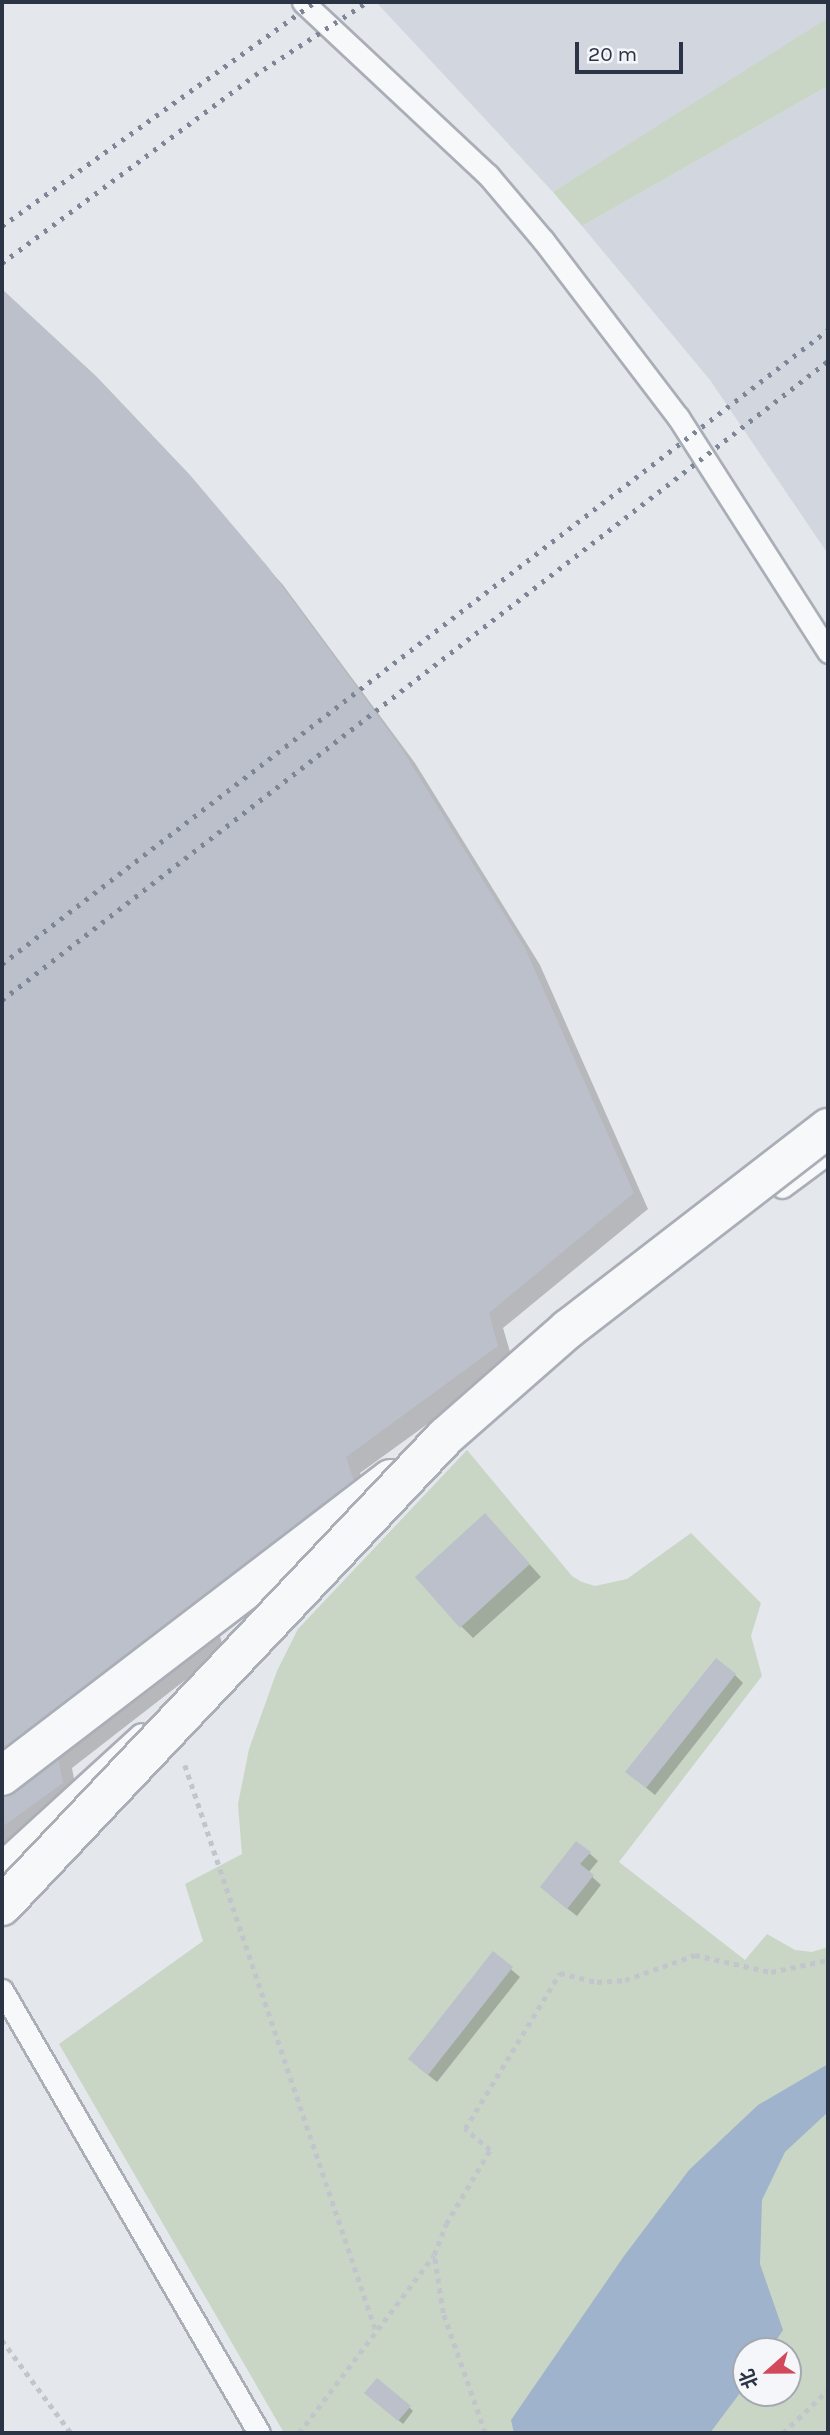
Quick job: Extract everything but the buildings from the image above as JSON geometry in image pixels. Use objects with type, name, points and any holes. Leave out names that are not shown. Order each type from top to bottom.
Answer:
[{"type":"street","points":[[2,1776],[445,1437],[568,1329],[828,1128]]},
{"type":"street","points":[[2,1906],[445,1437]]},
{"type":"lane","points":[[303,2],[479,166],[543,240],[678,417],[828,652]]},
{"type":"lane","points":[[2,1861],[491,1410],[828,1153]]},
{"type":"lane","points":[[2,1990],[10,2024],[259,2433]]},
{"type":"path","points":[[166,1711],[376,2331]]},
{"type":"path","points":[[299,2433],[434,2255],[446,2224],[490,2150],[465,2129],[561,1973],[597,1982],[625,1980],[695,1955],[771,1972],[828,1960]]},
{"type":"path","points":[[434,2255],[443,2313],[485,2433]]},
{"type":"path","points":[[2,2340],[71,2433]]},
{"type":"path","points":[[783,2433],[828,2390]]},
{"type":"shaded area","points":[[376,2],[828,2],[828,25],[553,192]]},
{"type":"shaded area","points":[[828,86],[828,554],[710,380],[582,226]]},
{"type":"green space","points":[[828,18],[828,86],[582,226],[553,192]]},
{"type":"green space","points":[[467,1450],[572,1576],[582,1582],[595,1586],[627,1579],[691,1533],[761,1603],[751,1636],[762,1676],[619,1862],[745,1960],[767,1934],[795,1950],[812,1952],[828,1947],[828,2433],[284,2433],[59,2044],[203,1941],[185,1884],[242,1854],[238,1804],[249,1749],[277,1671],[298,1629]]},
{"type":"water","points":[[828,2064],[828,2112],[785,2152],[762,2200],[760,2264],[783,2330],[778,2337],[732,2337],[732,2404],[710,2433],[514,2433],[511,2420],[624,2256],[689,2170],[758,2105]]},
{"type":"railway","points":[[2,226],[315,2]]},
{"type":"railway","points":[[2,263],[255,75],[367,2]]},
{"type":"railway","points":[[2,964],[828,330]]},
{"type":"railway","points":[[2,1000],[828,361]]}]
